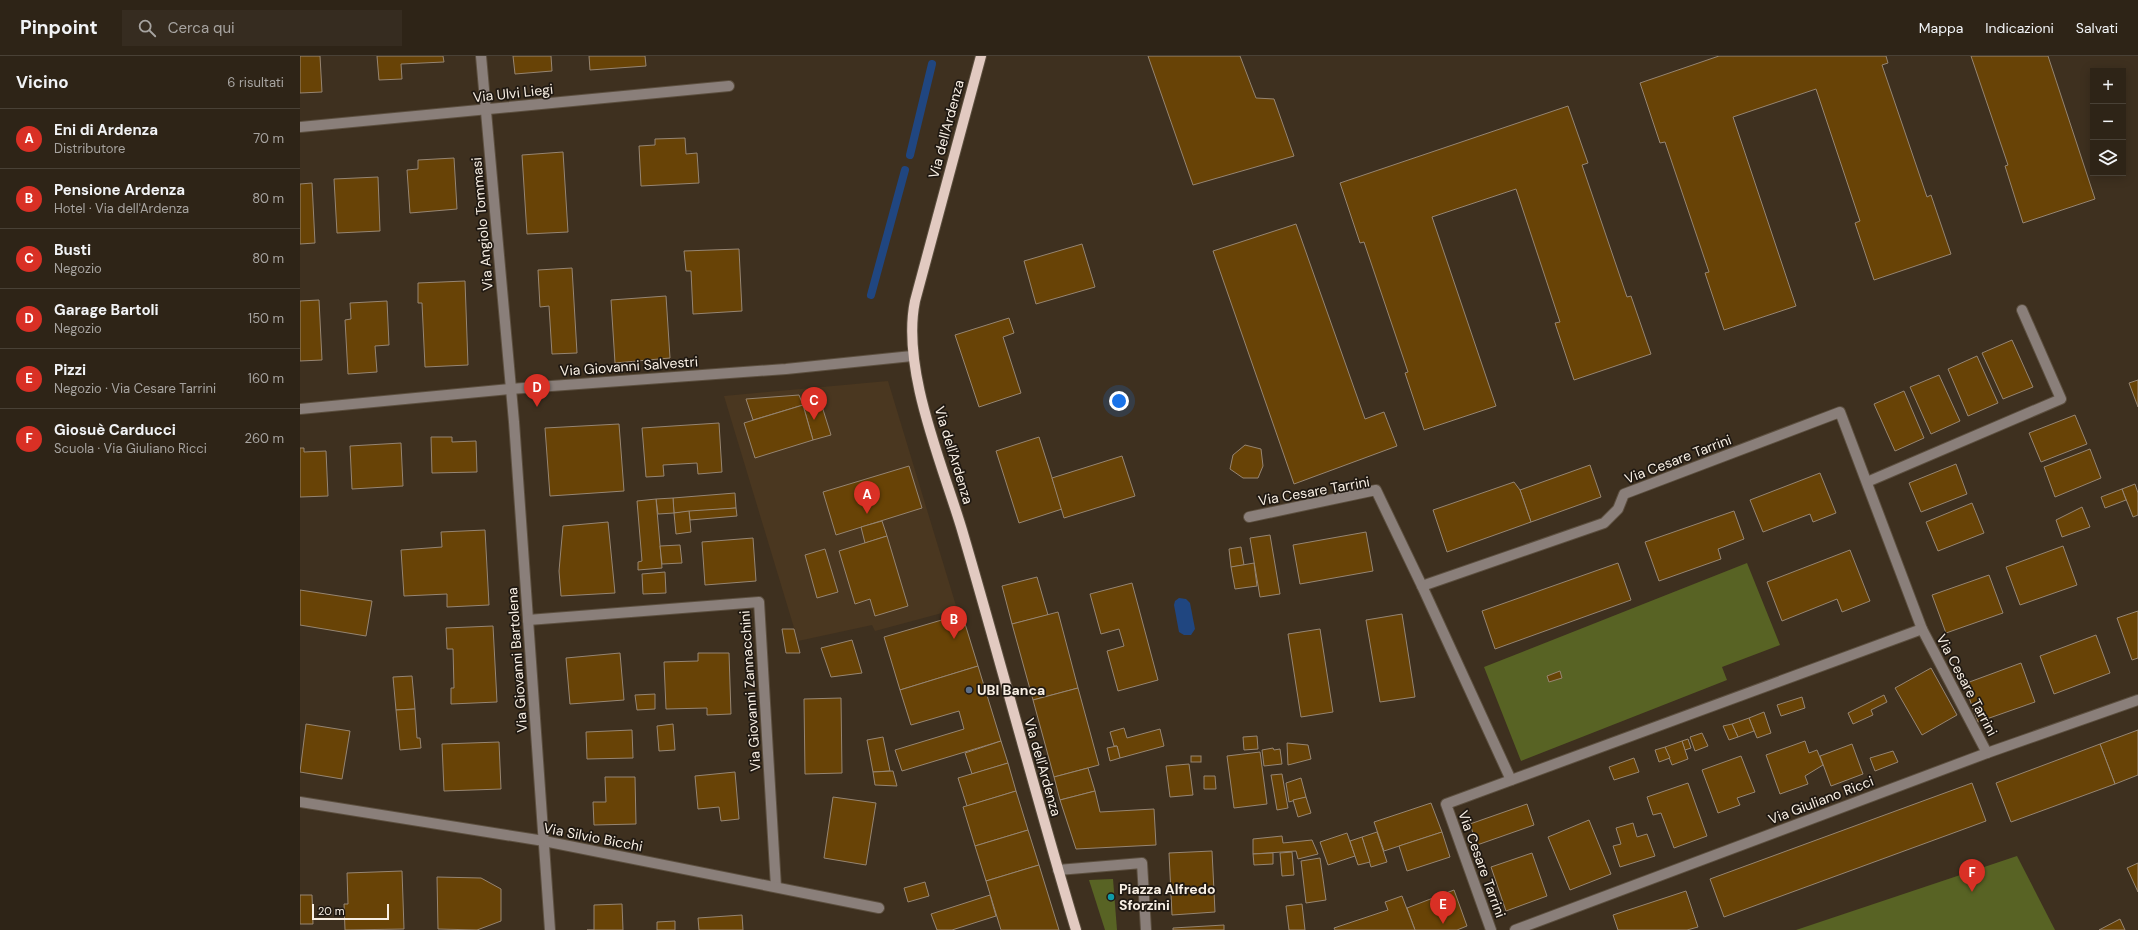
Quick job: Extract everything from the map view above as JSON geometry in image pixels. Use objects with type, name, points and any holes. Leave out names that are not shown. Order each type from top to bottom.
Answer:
[{"type":"main road","name":"Via dell'Ardenza","points":[[980,56],[915,301],[911,328],[912,356],[922,397],[962,529],[1058,870]]},
{"type":"main road","points":[[1058,870],[1076,930]]},
{"type":"street","name":"Via Angiolo Tommasi","points":[[481,56],[510,389]]},
{"type":"street","name":"Via Ulvi Liegi","points":[[300,127],[729,86]]},
{"type":"street","points":[[1868,482],[2061,398],[2022,310]]},
{"type":"street","name":"Via Giovanni Salvestri","points":[[300,409],[510,389],[786,369],[912,356]]},
{"type":"street","name":"Via Giovanni Bartolena","points":[[510,389],[550,930]]},
{"type":"street","name":"Via Cesare Tarrini","points":[[1422,586],[1604,523],[1618,509],[1624,494],[1840,412],[1868,482],[1922,629],[1987,753]]},
{"type":"street","name":"Via Cesare Tarrini","points":[[1249,517],[1376,490],[1511,780]]},
{"type":"street","name":"Via Giovanni Zannacchini","points":[[528,620],[759,602],[776,887]]},
{"type":"street","name":"Via Cesare Tarrini","points":[[1491,930],[1446,804],[1922,629]]},
{"type":"street","name":"Via Giuliano Ricci","points":[[1516,930],[1987,753],[2138,700]]},
{"type":"street","name":"Via Silvio Bicchi","points":[[300,802],[544,841],[879,908]]},
{"type":"street","points":[[1058,870],[1142,863],[1146,930]]},
{"type":"shaded area","points":[[888,381],[957,609],[875,631],[872,625],[798,641],[724,396]]},
{"type":"green space","points":[[1747,563],[1780,645],[1722,667],[1727,680],[1521,761],[1484,667]]},
{"type":"green space","points":[[2017,856],[2055,930],[1796,930]]},
{"type":"green space","points":[[1113,879],[1117,930],[1105,930],[1089,880]]},
{"type":"water","points":[[1179,598],[1186,599],[1190,603],[1195,629],[1191,635],[1184,635],[1179,632],[1174,605],[1175,601]]},
{"type":"building","points":[[300,56],[320,56],[322,92],[300,93]]},
{"type":"building","points":[[377,56],[443,56],[444,62],[401,64],[402,79],[379,80]]},
{"type":"building","points":[[513,56],[551,56],[552,71],[515,74]]},
{"type":"building","points":[[589,56],[645,56],[646,66],[590,70]]},
{"type":"building","points":[[1148,56],[1240,56],[1256,98],[1274,99],[1294,156],[1193,185]]},
{"type":"building","points":[[1719,56],[1886,56],[1888,63],[1882,65],[1927,197],[1931,195],[1951,254],[1874,280],[1855,223],[1860,221],[1816,89],[1733,117],[1796,306],[1724,330],[1705,273],[1709,272],[1665,142],[1660,143],[1640,83]]},
{"type":"building","points":[[1971,56],[2048,56],[2095,199],[2023,223],[2005,166],[2008,165]]},
{"type":"building","points":[[1568,106],[1588,163],[1582,165],[1627,297],[1631,296],[1651,354],[1574,380],[1555,323],[1560,322],[1516,189],[1432,217],[1496,406],[1424,430],[1405,373],[1408,372],[1364,242],[1360,243],[1340,183]]},
{"type":"building","points":[[685,138],[686,154],[697,153],[699,183],[641,186],[639,146],[655,145],[655,139]]},
{"type":"building","points":[[563,152],[568,232],[527,234],[522,155]]},
{"type":"building","points":[[454,158],[457,209],[410,213],[407,170],[418,169],[418,160]]},
{"type":"building","points":[[378,177],[380,231],[337,233],[334,179]]},
{"type":"building","points":[[312,183],[315,243],[300,244],[300,184]]},
{"type":"building","points":[[1296,224],[1365,419],[1384,412],[1397,446],[1294,484],[1213,251]]},
{"type":"building","points":[[1082,244],[1095,287],[1036,304],[1024,261]]},
{"type":"building","points":[[739,249],[742,311],[693,314],[691,271],[686,271],[684,251]]},
{"type":"building","points":[[572,268],[577,353],[552,354],[549,306],[540,307],[538,270]]},
{"type":"building","points":[[465,281],[468,365],[425,367],[422,303],[418,303],[418,283]]},
{"type":"building","points":[[666,296],[670,358],[615,363],[611,300]]},
{"type":"building","points":[[319,300],[322,360],[300,361],[300,301]]},
{"type":"building","points":[[387,301],[389,345],[375,346],[377,372],[348,374],[345,320],[351,319],[350,303]]},
{"type":"building","points":[[1009,318],[1014,333],[1003,337],[1021,393],[979,407],[955,335]]},
{"type":"building","points":[[2012,340],[2033,387],[2003,399],[1982,353]]},
{"type":"building","points":[[1977,356],[1998,403],[1968,416],[1948,369]]},
{"type":"building","points":[[1939,375],[1960,421],[1931,434],[1910,387]]},
{"type":"building","points":[[2138,380],[2138,407],[2129,383]]},
{"type":"building","points":[[1904,391],[1924,438],[1895,451],[1874,404]]},
{"type":"building","points":[[799,395],[803,405],[753,420],[746,399]]},
{"type":"building","points":[[820,400],[831,435],[813,440],[803,405]]},
{"type":"building","points":[[803,405],[813,440],[755,458],[744,423]]},
{"type":"building","points":[[2075,415],[2087,444],[2041,462],[2029,433]]},
{"type":"building","points":[[719,423],[722,472],[698,474],[697,463],[663,465],[664,476],[646,477],[642,428]]},
{"type":"building","points":[[619,424],[624,491],[550,496],[545,428]]},
{"type":"building","points":[[431,437],[452,437],[452,442],[476,441],[477,472],[432,473]]},
{"type":"building","points":[[1039,437],[1062,509],[1019,523],[996,451]]},
{"type":"building","points":[[401,443],[403,486],[352,489],[350,446]]},
{"type":"building","points":[[1245,445],[1261,449],[1263,466],[1258,478],[1243,478],[1230,469],[1233,455]]},
{"type":"building","points":[[300,448],[304,448],[304,452],[326,451],[328,496],[300,497]]},
{"type":"building","points":[[2090,449],[2101,478],[2055,497],[2044,467]]},
{"type":"building","points":[[1122,456],[1135,496],[1064,518],[1052,478]]},
{"type":"building","points":[[1956,464],[1967,494],[1921,512],[1909,483]]},
{"type":"building","points":[[1590,465],[1601,497],[1531,522],[1520,490]]},
{"type":"building","points":[[909,466],[922,508],[836,535],[823,492]]},
{"type":"building","points":[[1820,473],[1836,513],[1813,522],[1810,514],[1763,532],[1750,500]]},
{"type":"building","points":[[1514,482],[1520,490],[1531,522],[1447,552],[1433,510]]},
{"type":"building","points":[[2135,484],[2138,493],[2138,515],[2133,517],[2122,489]]},
{"type":"building","points":[[2122,489],[2126,500],[2105,508],[2101,497]]},
{"type":"building","points":[[735,493],[736,508],[674,513],[673,498]]},
{"type":"building","points":[[673,498],[674,513],[658,514],[656,499]]},
{"type":"building","points":[[656,499],[662,568],[638,570],[638,562],[642,561],[637,501]]},
{"type":"building","points":[[1972,503],[1984,533],[1938,551],[1926,522]]},
{"type":"building","points":[[2082,507],[2090,527],[2062,537],[2056,520]]},
{"type":"building","points":[[736,508],[737,516],[690,520],[689,511]]},
{"type":"building","points":[[689,511],[691,532],[676,534],[674,513]]},
{"type":"building","points":[[1734,511],[1744,539],[1718,549],[1721,559],[1659,581],[1645,542]]},
{"type":"building","points":[[882,521],[887,536],[865,543],[861,527]]},
{"type":"building","points":[[608,522],[615,593],[561,596],[559,571],[563,526]]},
{"type":"building","points":[[485,530],[489,605],[447,607],[447,594],[404,596],[401,550],[442,547],[441,532]]},
{"type":"building","points":[[1366,532],[1373,571],[1300,584],[1293,545]]},
{"type":"building","points":[[1270,535],[1280,594],[1260,597],[1250,538]]},
{"type":"building","points":[[887,536],[908,606],[875,616],[870,599],[855,604],[839,551]]},
{"type":"building","points":[[753,538],[756,581],[705,585],[702,542]]},
{"type":"building","points":[[680,545],[682,563],[662,564],[660,546]]},
{"type":"building","points":[[2063,546],[2077,585],[2020,605],[2006,567]]},
{"type":"building","points":[[1241,547],[1244,565],[1231,567],[1229,549]]},
{"type":"building","points":[[825,549],[838,592],[817,598],[805,555]]},
{"type":"building","points":[[1850,550],[1870,601],[1842,612],[1837,599],[1782,621],[1767,582]]},
{"type":"building","points":[[1254,563],[1257,586],[1235,589],[1231,567]]},
{"type":"building","points":[[1618,563],[1631,600],[1495,649],[1482,611]]},
{"type":"building","points":[[665,572],[666,593],[643,594],[642,574]]},
{"type":"building","points":[[1989,575],[2003,613],[1946,633],[1932,595]]},
{"type":"building","points":[[1037,577],[1048,615],[1012,624],[1002,586]]},
{"type":"building","points":[[1132,583],[1158,680],[1118,691],[1107,651],[1124,646],[1119,629],[1101,634],[1090,594]]},
{"type":"building","points":[[300,590],[372,601],[366,636],[300,625]]},
{"type":"building","points":[[2138,611],[2138,658],[2132,660],[2117,618]]},
{"type":"building","points":[[1058,612],[1078,688],[1033,700],[1012,624]]},
{"type":"building","points":[[962,614],[978,666],[900,690],[884,637]]},
{"type":"building","points":[[1402,614],[1415,697],[1380,702],[1366,620]]},
{"type":"building","points":[[493,626],[497,702],[451,704],[451,688],[454,688],[453,649],[447,649],[446,628]]},
{"type":"building","points":[[782,629],[794,629],[800,653],[786,653]]},
{"type":"building","points":[[1320,629],[1333,712],[1301,717],[1288,634]]},
{"type":"building","points":[[2096,635],[2110,673],[2054,694],[2040,656]]},
{"type":"building","points":[[852,640],[862,673],[831,677],[821,648]]},
{"type":"building","points":[[620,653],[624,700],[570,704],[566,658]]},
{"type":"building","points":[[698,653],[729,653],[731,714],[707,715],[707,708],[666,709],[664,662],[698,661]]},
{"type":"building","points":[[2021,663],[2035,702],[1978,722],[1964,684]]},
{"type":"building","points":[[978,666],[1001,741],[902,771],[895,750],[964,729],[959,711],[911,725],[900,690]]},
{"type":"building","points":[[1931,668],[1957,715],[1922,735],[1895,688]]},
{"type":"building","points":[[1560,671],[1562,678],[1549,682],[1547,676]]},
{"type":"building","points":[[412,676],[415,709],[396,710],[393,677]]},
{"type":"building","points":[[1078,688],[1099,765],[1054,777],[1033,700]]},
{"type":"building","points":[[655,694],[655,709],[637,710],[635,695]]},
{"type":"building","points":[[1884,695],[1887,702],[1871,710],[1873,715],[1853,724],[1848,713]]},
{"type":"building","points":[[1802,697],[1805,708],[1781,716],[1777,705]]},
{"type":"building","points":[[841,698],[842,773],[805,774],[804,699]]},
{"type":"building","points":[[415,709],[417,738],[420,738],[421,748],[400,750],[396,710]]},
{"type":"building","points":[[1764,712],[1771,733],[1757,738],[1749,718]]},
{"type":"building","points":[[1749,718],[1754,731],[1738,737],[1732,724]]},
{"type":"building","points":[[306,724],[350,731],[342,779],[300,772]]},
{"type":"building","points":[[673,724],[675,750],[659,751],[657,726]]},
{"type":"building","points":[[1732,724],[1738,737],[1729,740],[1723,726]]},
{"type":"building","points":[[1124,728],[1127,738],[1160,729],[1164,746],[1120,758],[1117,746],[1114,746],[1110,732]]},
{"type":"building","points":[[632,730],[633,758],[587,759],[586,732]]},
{"type":"building","points":[[2138,730],[2138,775],[2115,784],[2100,744]]},
{"type":"building","points":[[1702,733],[1708,746],[1695,751],[1690,737]]},
{"type":"building","points":[[1257,736],[1258,749],[1244,750],[1243,737]]},
{"type":"building","points":[[883,737],[890,771],[873,772],[867,740]]},
{"type":"building","points":[[1688,739],[1691,748],[1685,750],[1682,741]]},
{"type":"building","points":[[1001,741],[1008,763],[972,774],[965,753]]},
{"type":"building","points":[[1682,741],[1688,759],[1672,765],[1665,747]]},
{"type":"building","points":[[1805,741],[1809,753],[1817,750],[1823,765],[1805,776],[1808,784],[1780,794],[1766,755]]},
{"type":"building","points":[[499,742],[501,789],[444,791],[442,744]]},
{"type":"building","points":[[1287,743],[1308,745],[1311,759],[1288,765]]},
{"type":"building","points":[[1852,744],[1863,774],[1831,786],[1820,756]]},
{"type":"building","points":[[2100,744],[2115,784],[2011,822],[1996,783]]},
{"type":"building","points":[[1117,746],[1120,758],[1110,761],[1107,748]]},
{"type":"building","points":[[1665,747],[1670,758],[1659,762],[1655,750]]},
{"type":"building","points":[[1273,748],[1274,750],[1280,749],[1282,764],[1264,766],[1262,750]]},
{"type":"building","points":[[1893,751],[1898,762],[1875,771],[1870,758]]},
{"type":"building","points":[[1260,752],[1267,804],[1234,808],[1227,756]]},
{"type":"building","points":[[1191,756],[1201,756],[1201,762],[1191,762]]},
{"type":"building","points":[[1741,756],[1755,792],[1737,798],[1740,805],[1718,813],[1702,770]]},
{"type":"building","points":[[1634,758],[1639,772],[1614,780],[1609,767]]},
{"type":"building","points":[[1008,763],[1016,791],[967,806],[958,778]]},
{"type":"building","points":[[1189,764],[1193,795],[1170,797],[1166,766]]},
{"type":"building","points":[[1088,768],[1095,791],[1060,800],[1054,777]]},
{"type":"building","points":[[893,771],[897,786],[875,785],[873,772]]},
{"type":"building","points":[[735,772],[739,819],[721,821],[719,807],[698,809],[695,776]]},
{"type":"building","points":[[1282,774],[1288,808],[1277,810],[1271,775]]},
{"type":"building","points":[[1204,776],[1215,776],[1216,789],[1204,789]]},
{"type":"building","points":[[605,777],[635,777],[636,824],[594,825],[593,802],[606,802]]},
{"type":"building","points":[[1301,778],[1306,797],[1289,802],[1286,783]]},
{"type":"building","points":[[1688,783],[1707,836],[1674,848],[1661,813],[1653,815],[1647,797]]},
{"type":"building","points":[[1972,783],[1986,821],[1724,917],[1710,879]]},
{"type":"building","points":[[1016,791],[1028,830],[975,846],[963,807]]},
{"type":"building","points":[[1095,791],[1100,812],[1154,809],[1156,845],[1076,849],[1060,800]]},
{"type":"building","points":[[833,797],[876,803],[866,865],[824,858]]},
{"type":"building","points":[[1306,797],[1311,813],[1298,817],[1293,800]]},
{"type":"building","points":[[1431,803],[1442,832],[1384,851],[1374,822]]},
{"type":"building","points":[[1527,804],[1534,825],[1477,845],[1470,824]]},
{"type":"building","points":[[1589,820],[1611,874],[1570,890],[1548,837]]},
{"type":"building","points":[[1633,823],[1637,837],[1647,834],[1655,856],[1620,867],[1613,846],[1621,844],[1616,828]]},
{"type":"building","points":[[1028,830],[1039,865],[986,881],[975,846]]},
{"type":"building","points":[[1377,832],[1387,862],[1371,867],[1362,837]]},
{"type":"building","points":[[1442,832],[1450,857],[1407,871],[1399,846]]},
{"type":"building","points":[[1347,833],[1355,856],[1328,865],[1320,842]]},
{"type":"building","points":[[1282,836],[1283,843],[1312,840],[1318,854],[1298,859],[1296,851],[1253,854],[1253,839]]},
{"type":"building","points":[[1362,837],[1370,862],[1358,865],[1350,841]]},
{"type":"building","points":[[1212,851],[1215,912],[1172,915],[1169,853]]},
{"type":"building","points":[[1292,852],[1294,875],[1282,876],[1280,853]]},
{"type":"building","points":[[1273,853],[1273,864],[1254,865],[1253,854]]},
{"type":"building","points":[[1532,853],[1547,896],[1506,911],[1491,867]]},
{"type":"building","points":[[1320,858],[1326,900],[1306,903],[1301,861]]},
{"type":"building","points":[[2138,863],[2138,892],[2127,868]]},
{"type":"building","points":[[1039,865],[1059,930],[1001,930],[986,881]]},
{"type":"building","points":[[402,871],[404,929],[345,930],[344,904],[348,904],[347,873]]},
{"type":"building","points":[[437,877],[481,878],[501,889],[501,921],[477,930],[438,929]]},
{"type":"building","points":[[925,882],[929,896],[908,902],[904,888]]},
{"type":"building","points":[[1454,890],[1467,926],[1457,930],[1415,930],[1407,908]]},
{"type":"building","points":[[1686,891],[1698,927],[1687,930],[1618,930],[1613,915]]},
{"type":"building","points":[[300,895],[312,895],[313,924],[300,924]]},
{"type":"building","points":[[990,895],[996,916],[952,930],[937,930],[931,914]]},
{"type":"building","points":[[1402,896],[1415,930],[1335,930],[1334,928],[1388,910],[1385,902]]},
{"type":"building","points":[[622,904],[623,930],[594,930],[594,905]]},
{"type":"building","points":[[1302,904],[1305,930],[1289,930],[1286,906]]},
{"type":"building","points":[[742,915],[743,930],[699,930],[698,918]]},
{"type":"building","points":[[2120,919],[2125,930],[2099,930]]},
{"type":"building","points":[[675,921],[675,930],[657,930],[657,922]]},
{"type":"building","points":[[1224,925],[1224,930],[1173,930],[1173,928]]},
{"type":"waterway","points":[[910,155],[932,64]]},
{"type":"waterway","points":[[871,295],[905,170]]},
{"type":"place","name":"Garage Bartoli","points":[[537,407]]},
{"type":"place","name":"Busti","points":[[814,420]]},
{"type":"place","name":"Eni di Ardenza","points":[[867,514]]},
{"type":"place","name":"Pensione Ardenza","points":[[954,639]]},
{"type":"place","name":"UBI Banca","points":[[969,690]]},
{"type":"place","name":"Giosuè Carducci","points":[[1972,892]]},
{"type":"place","name":"Piazza Alfredo Sforzini","points":[[1111,897]]},
{"type":"place","name":"Pizzi","points":[[1443,924]]}]
